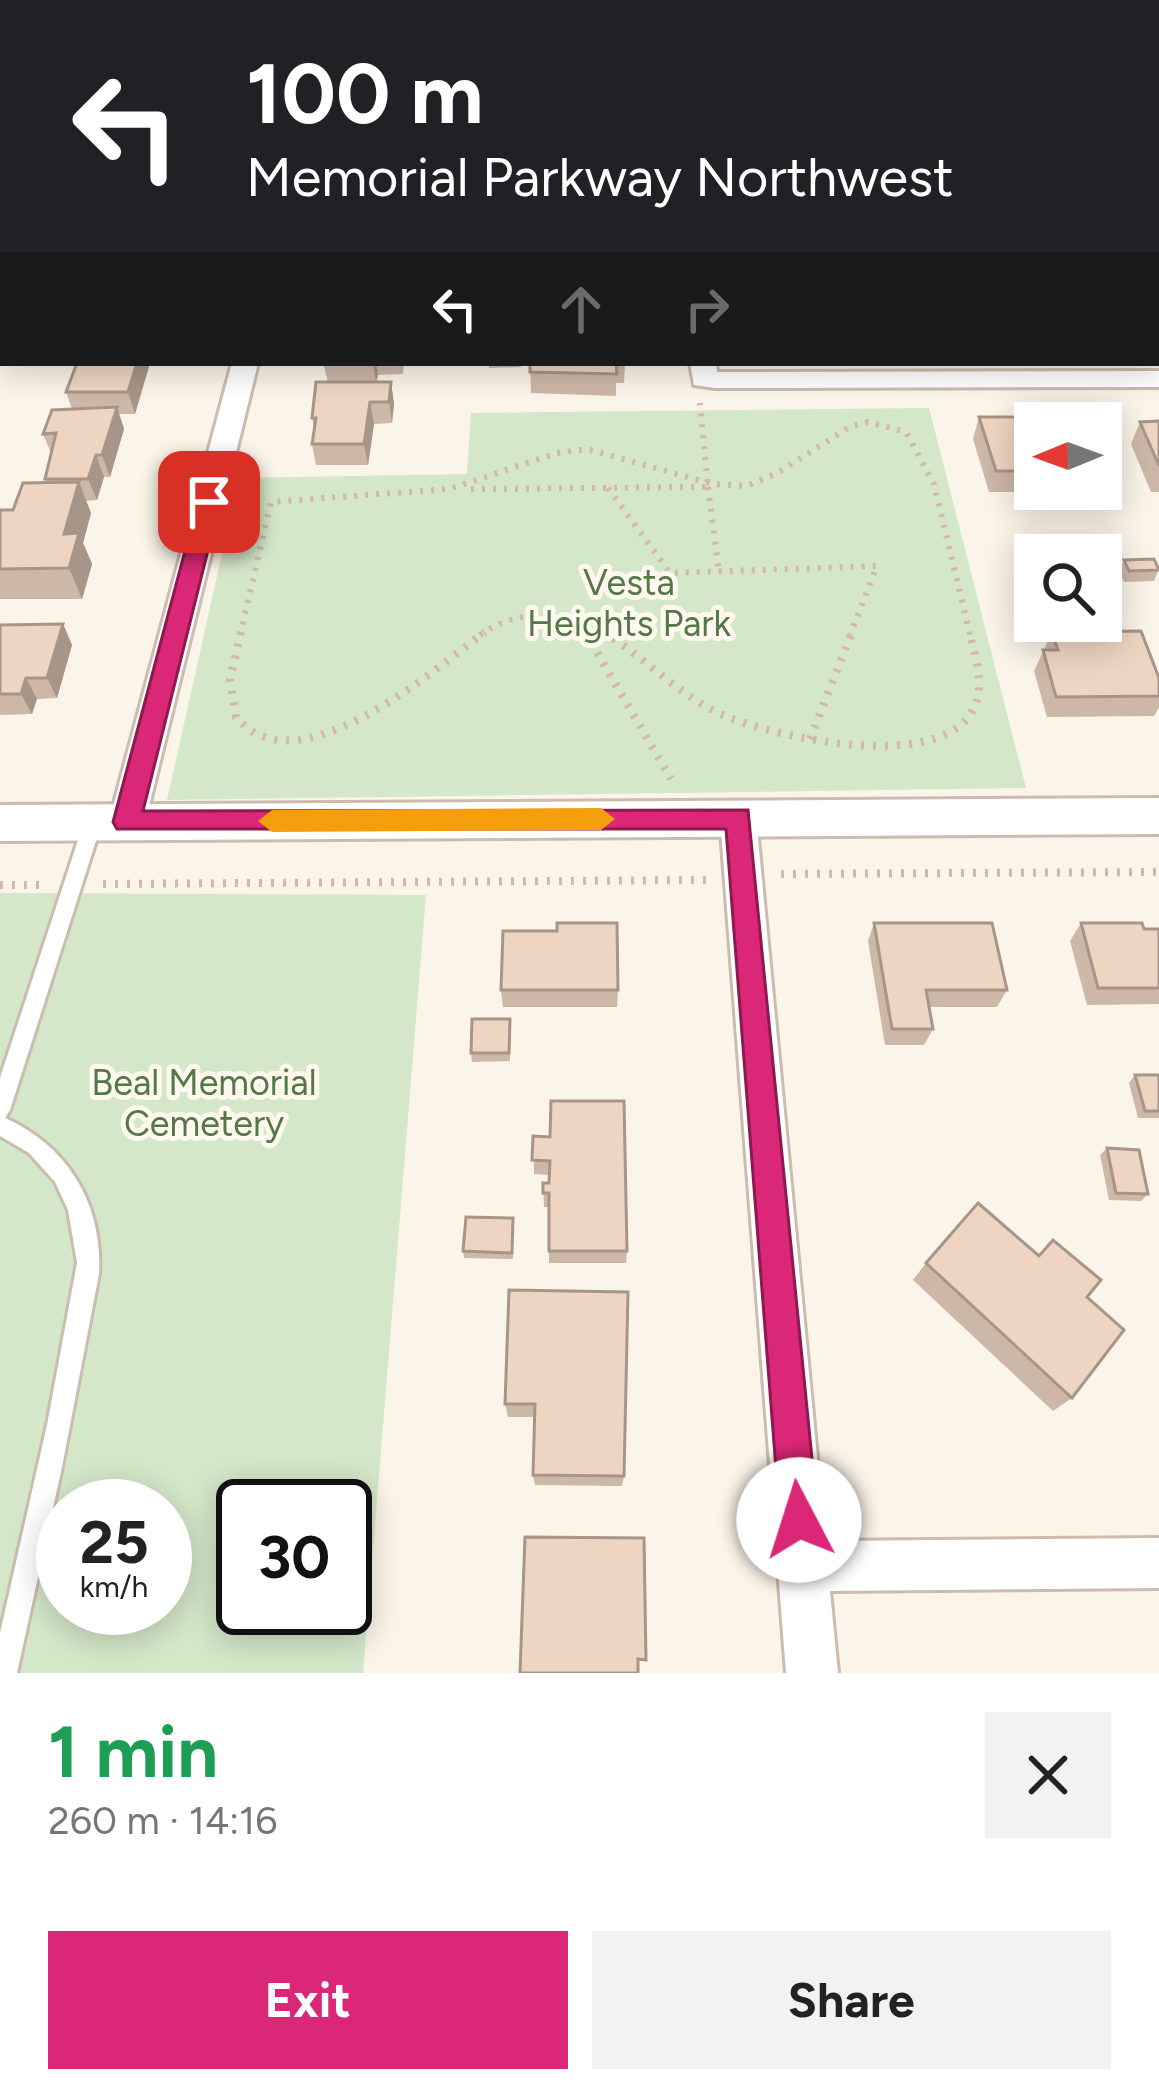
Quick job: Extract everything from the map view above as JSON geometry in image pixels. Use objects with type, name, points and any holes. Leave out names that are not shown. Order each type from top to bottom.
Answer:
[{"type":"street","points":[[110,822],[244,366]]},
{"type":"street","points":[[704,371],[1150,374]]},
{"type":"street","points":[[0,823],[1159,816]]},
{"type":"street","points":[[738,818],[812,1673]]},
{"type":"street","points":[[803,1566],[1159,1563]]},
{"type":"lane","points":[[0,1110],[73,884],[110,822]]},
{"type":"lane","points":[[0,1126],[28,1136],[60,1169],[82,1217],[89,1258],[67,1386],[3,1670]]},
{"type":"path","points":[[704,371],[699,394],[719,572]]},
{"type":"path","points":[[431,489],[709,484],[744,488],[766,479],[848,425],[868,422],[906,432],[927,462],[975,665],[977,700],[967,717],[920,742],[884,747],[810,739],[749,725],[716,711],[681,691],[608,631],[578,618],[516,617],[486,630],[408,692],[319,734],[286,739],[258,735],[239,724],[229,708],[230,679],[271,502],[476,484],[543,455],[585,449],[630,455],[709,484]]},
{"type":"path","points":[[608,488],[670,573],[877,566],[810,739]]},
{"type":"path","points":[[578,618],[676,786],[682,881]]},
{"type":"path","points":[[0,885],[682,881],[1159,872]]},
{"type":"green space","name":"Vesta Heights Park","points":[[929,408],[1026,788],[167,800],[239,478],[467,474],[471,413]]},
{"type":"green space","name":"Beal Memorial Cemetery","points":[[0,893],[426,895],[372,1562],[372,1479],[216,1479],[216,1635],[366,1635],[363,1673],[0,1673]]},
{"type":"building","points":[[76,366],[136,366],[128,392],[66,392]]},
{"type":"building","points":[[530,366],[616,366],[617,374],[530,372]]},
{"type":"building","points":[[316,382],[391,382],[389,402],[370,402],[364,444],[312,444]]},
{"type":"building","points":[[117,407],[102,455],[96,455],[88,479],[45,479],[56,433],[43,434],[52,410]]},
{"type":"building","points":[[979,417],[1014,417],[1014,471],[996,471]]},
{"type":"building","points":[[1159,421],[1159,466],[1140,422]]},
{"type":"building","points":[[79,482],[64,534],[79,533],[69,568],[0,569],[0,510],[13,510],[23,483]]},
{"type":"building","points":[[1154,559],[1159,570],[1129,571],[1124,560]]},
{"type":"building","points":[[63,624],[47,678],[26,678],[21,694],[0,694],[0,625]]},
{"type":"building","points":[[1122,631],[1141,631],[1159,678],[1159,696],[1056,697],[1043,650],[1058,650],[1055,642],[1122,642]]},
{"type":"building","points":[[557,923],[617,923],[618,990],[501,990],[503,931],[557,931]]},
{"type":"building","points":[[874,923],[992,923],[1007,990],[926,990],[933,1029],[892,1029]]},
{"type":"building","points":[[1081,923],[1142,923],[1144,929],[1159,929],[1159,988],[1098,988]]},
{"type":"building","points":[[472,1019],[510,1019],[509,1053],[471,1053]]},
{"type":"building","points":[[1135,1075],[1159,1075],[1159,1111],[1145,1111]]},
{"type":"building","points":[[551,1101],[624,1101],[627,1251],[549,1251],[549,1193],[543,1193],[543,1183],[549,1183],[550,1161],[532,1160],[533,1136],[550,1137]]},
{"type":"building","points":[[1107,1148],[1139,1150],[1148,1194],[1116,1193]]},
{"type":"building","points":[[978,1203],[1039,1256],[1053,1240],[1101,1280],[1087,1297],[1124,1330],[1072,1398],[926,1263]]},
{"type":"building","points":[[466,1217],[513,1218],[512,1253],[463,1251]]},
{"type":"building","points":[[509,1290],[628,1292],[624,1476],[533,1475],[535,1404],[505,1404]]},
{"type":"building","points":[[525,1537],[644,1538],[646,1660],[638,1659],[638,1673],[520,1673]]},
{"type":"slow traffic","points":[[272,821],[601,819]]},
{"type":"route","points":[[209,502],[127,822],[738,818],[799,1520]]}]
